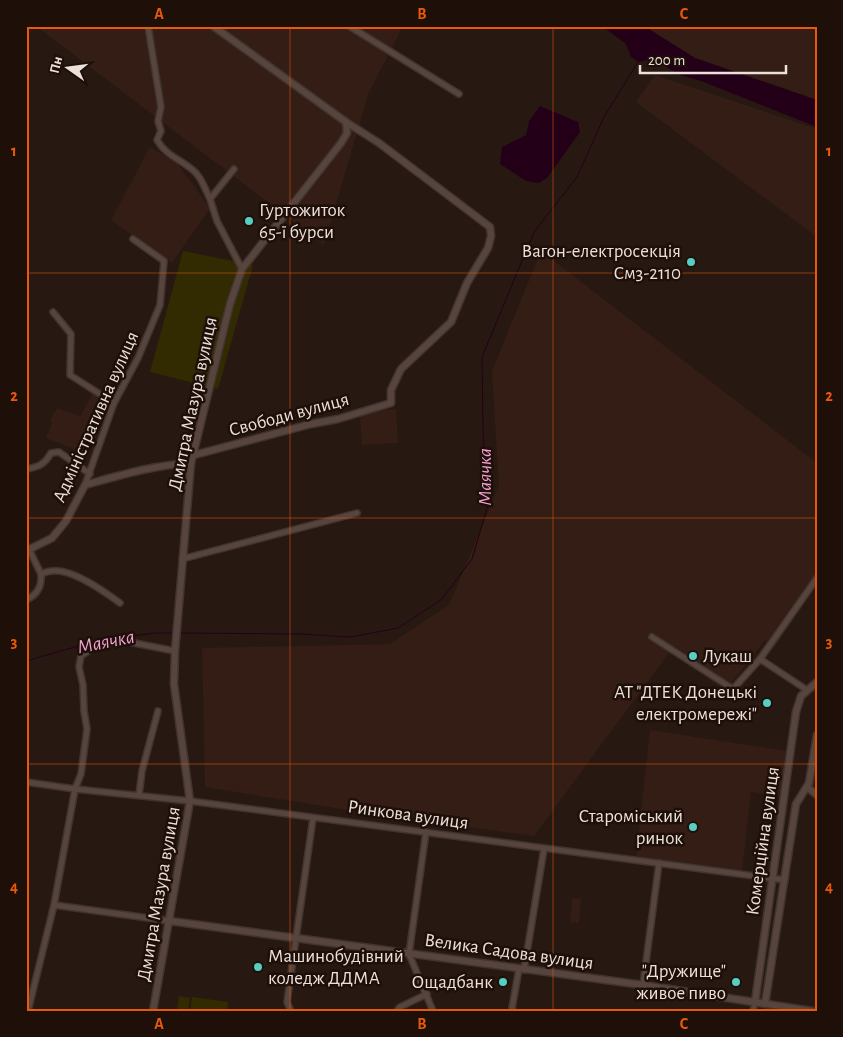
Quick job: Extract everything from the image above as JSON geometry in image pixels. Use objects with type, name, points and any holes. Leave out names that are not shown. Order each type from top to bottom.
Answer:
[{"type":"street","points":[[148,26],[161,107],[158,121],[160,131],[157,140],[167,153],[194,171],[201,179],[217,221],[242,268]]},
{"type":"street","points":[[212,26],[346,122]]},
{"type":"street","points":[[349,26],[459,94]]},
{"type":"street","name":"Дмитра Мазура вулиця","points":[[153,1011],[190,801],[174,684],[182,560],[191,463],[230,304],[242,268],[342,143],[347,133],[348,127],[346,122]]},
{"type":"street","name":"Свободи вулиця","points":[[194,455],[391,403],[391,390],[401,369],[450,322],[467,284],[488,248],[490,227],[379,143],[346,122]]},
{"type":"street","points":[[210,199],[234,169]]},
{"type":"street","name":"Адміністративна вулиця","points":[[41,574],[28,550],[52,538],[66,521],[90,474],[114,403],[138,358],[160,305],[164,261],[132,239]]},
{"type":"street","points":[[53,312],[71,334],[70,375],[114,403]]},
{"type":"street","points":[[26,469],[45,463],[51,453],[59,452],[90,474]]},
{"type":"street","points":[[85,484],[144,468],[191,463]]},
{"type":"street","points":[[182,560],[357,513]]},
{"type":"street","points":[[26,600],[34,597],[39,587],[41,574],[54,570],[75,575],[97,586],[120,603]]},
{"type":"street","points":[[652,636],[733,689],[760,659],[817,578]]},
{"type":"street","points":[[28,1011],[54,905],[76,789],[81,774],[87,729],[83,685],[79,667],[81,656],[91,649],[119,640],[176,648]]},
{"type":"street","points":[[760,659],[806,690]]},
{"type":"street","name":"Комерційна вулиця","points":[[753,1011],[796,712],[799,700],[806,690],[816,682]]},
{"type":"street","points":[[139,795],[142,771],[158,711]]},
{"type":"street","name":"Комерційна вулиця","points":[[760,1011],[765,1004],[796,804],[808,788],[817,735]]},
{"type":"street","name":"Ринкова вулиця","points":[[26,782],[190,801],[785,880]]},
{"type":"street","points":[[808,788],[817,795]]},
{"type":"street","points":[[291,1011],[288,1002],[312,818]]},
{"type":"street","points":[[426,832],[410,954],[434,1011]]},
{"type":"street","points":[[513,1011],[512,1008],[544,848]]},
{"type":"street","points":[[643,985],[658,863]]},
{"type":"street","name":"Велика Садова вулиця","points":[[54,905],[643,985],[812,1011]]},
{"type":"street","points":[[768,909],[780,911]]},
{"type":"street","points":[[397,1011],[400,1007],[427,994]]},
{"type":"shaded area","points":[[36,26],[403,26],[368,95],[324,245]]},
{"type":"shaded area","points":[[602,26],[644,26],[695,58],[817,100],[817,127],[701,81],[680,75],[653,59],[639,62],[631,57],[626,44]]},
{"type":"shaded area","points":[[644,26],[817,26],[817,100],[695,58]]},
{"type":"shaded area","points":[[655,75],[817,129],[817,237],[636,102]]},
{"type":"shaded area","points":[[540,106],[578,122],[580,132],[547,178],[539,183],[526,181],[500,164],[502,147],[526,135],[529,121]]},
{"type":"shaded area","points":[[150,147],[177,163],[210,208],[172,263],[111,220]]},
{"type":"shaded area","points":[[183,251],[253,265],[218,389],[150,372]]},
{"type":"shaded area","points":[[541,251],[817,463],[817,585],[775,647],[765,640],[731,684],[674,646],[534,836],[341,809],[205,787],[202,648],[390,644],[449,605],[499,485],[492,371]]},
{"type":"shaded area","points":[[93,393],[102,398],[109,410],[107,418],[104,420],[96,438],[94,438],[87,454],[46,438],[54,411],[56,412],[57,408],[80,416]]},
{"type":"shaded area","points":[[396,409],[398,443],[362,445],[360,411]]},
{"type":"shaded area","name":"Староміський ринок","points":[[650,730],[787,751],[783,796],[751,792],[742,871],[636,857]]},
{"type":"shaded area","points":[[572,898],[581,899],[579,923],[570,922]]},
{"type":"shaded area","points":[[179,996],[190,998],[188,1011],[177,1011]]},
{"type":"shaded area","points":[[192,997],[228,1002],[227,1011],[190,1011]]},
{"type":"waterway","name":"Маячка","points":[[179,633],[301,634],[350,637],[398,628],[442,599],[472,559],[488,505],[483,432],[482,357],[534,232],[577,177],[604,117],[638,62]]},
{"type":"waterway","name":"Маячка","points":[[119,638],[154,633],[175,633]]},
{"type":"waterway","name":"Маячка","points":[[26,661],[92,642],[115,639]]},
{"type":"place","name":"Гуртожиток 65-ї бурси","points":[[249,221]]},
{"type":"place","name":"Вагон-електросекція См3-2110","points":[[691,262]]},
{"type":"place","name":"Лукаш","points":[[693,656]]},
{"type":"place","name":"АТ \"ДТЕК Донецькі електромережі\"","points":[[767,703]]},
{"type":"place","name":"Староміський ринок","points":[[693,827]]},
{"type":"place","name":"Машинобудівний коледж ДДМА","points":[[258,967]]},
{"type":"place","name":"Ощадбанк","points":[[503,982]]},
{"type":"place","name":"\"Дружище\" живое пиво","points":[[736,982]]}]
